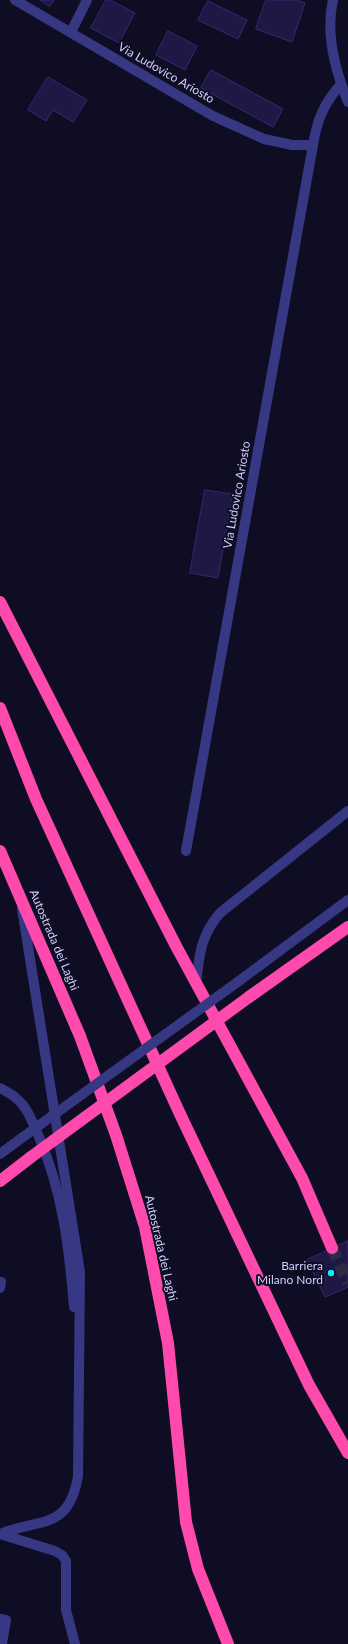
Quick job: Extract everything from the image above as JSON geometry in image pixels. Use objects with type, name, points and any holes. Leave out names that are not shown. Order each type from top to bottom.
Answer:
[{"type":"highway","points":[[0,602],[196,984],[302,1178],[332,1248]]},
{"type":"highway","points":[[0,708],[36,799],[180,1114],[309,1385],[348,1453]]},
{"type":"highway","name":"Autostrada dei Laghi","points":[[0,851],[80,1036],[116,1135],[144,1227],[168,1344],[186,1522],[198,1569],[228,1644]]},
{"type":"highway","points":[[0,1181],[250,997],[348,927]]},
{"type":"street","name":"Via Ludovico Ariosto","points":[[15,0],[190,103],[240,128],[264,139],[292,146],[313,145]]},
{"type":"street","points":[[71,32],[88,0]]},
{"type":"street","points":[[333,0],[330,27],[332,49],[341,84],[348,102]]},
{"type":"street","name":"Via Ludovico Ariosto","points":[[186,851],[316,125],[322,109],[341,84]]},
{"type":"street","points":[[196,984],[204,939],[211,923],[220,913],[348,811]]},
{"type":"street","points":[[0,1534],[16,1528],[55,1518],[71,1504],[76,1490],[78,1476],[80,1416],[80,1272],[20,897]]},
{"type":"street","points":[[0,1154],[348,900]]},
{"type":"street","points":[[0,1088],[17,1099],[27,1110],[49,1160],[58,1189],[69,1248],[79,1355],[80,1416]]},
{"type":"street","points":[[0,1534],[55,1551],[62,1555],[66,1561],[66,1610],[75,1644]]},
{"type":"street","points":[[0,1619],[6,1620],[2,1644]]},
{"type":"building","points":[[40,0],[54,0],[50,6]]},
{"type":"building","points":[[106,0],[110,0],[135,13],[119,43],[91,28]]},
{"type":"building","points":[[266,0],[296,0],[305,3],[292,42],[256,29]]},
{"type":"building","points":[[208,1],[247,20],[238,39],[198,20]]},
{"type":"building","points":[[168,31],[197,46],[185,70],[156,55]]},
{"type":"building","points":[[211,70],[283,109],[273,127],[201,88]]},
{"type":"building","points":[[48,77],[87,100],[73,122],[53,110],[46,121],[28,110]]},
{"type":"building","points":[[205,490],[233,494],[218,578],[190,573]]},
{"type":"building","name":"Barriera Milano Nord","points":[[348,1241],[348,1287],[325,1297],[307,1260]]},
{"type":"tunnel","points":[[332,1248],[348,1283]]},
{"type":"place","name":"Barriera Milano Nord","points":[[331,1273]]}]
